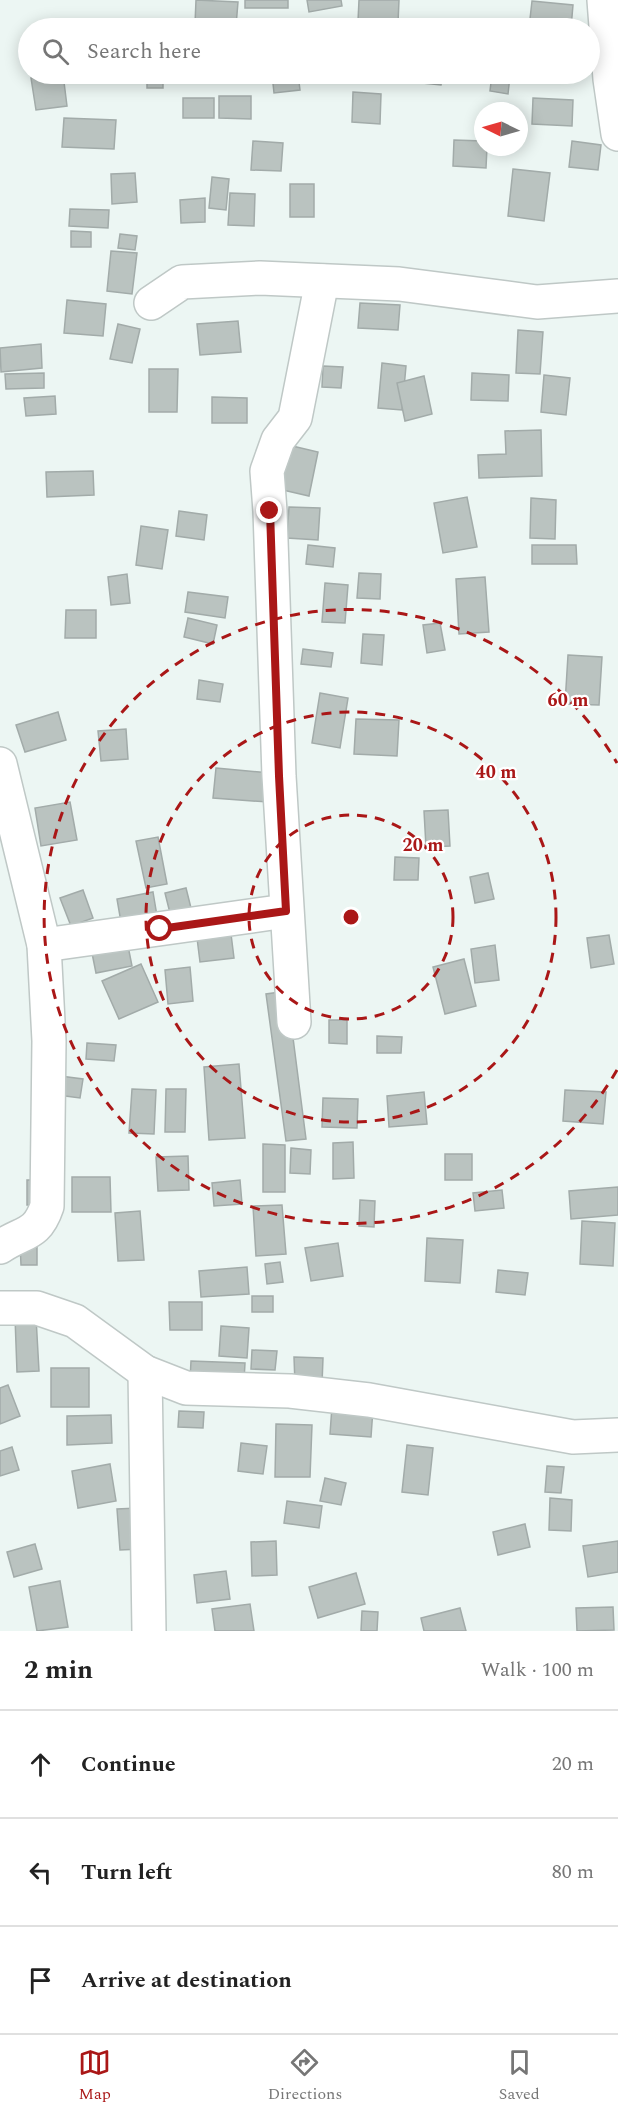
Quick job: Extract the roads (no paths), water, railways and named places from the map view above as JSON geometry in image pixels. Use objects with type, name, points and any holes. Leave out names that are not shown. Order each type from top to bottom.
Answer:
[{"type":"street","points":[[604,0],[610,79],[618,134]]},
{"type":"street","points":[[151,303],[182,282],[260,278],[399,284],[537,302],[618,296]]},
{"type":"street","points":[[294,1022],[279,776],[267,471],[278,440],[294,418],[322,281]]},
{"type":"street","points":[[0,764],[44,945],[49,1041],[47,1206],[42,1222],[0,1247]]},
{"type":"street","points":[[44,945],[286,911]]},
{"type":"street","points":[[0,1308],[38,1308],[75,1321],[144,1372],[186,1388],[290,1391],[369,1400],[573,1437],[618,1435]]},
{"type":"street","points":[[144,1372],[149,1631]]}]
